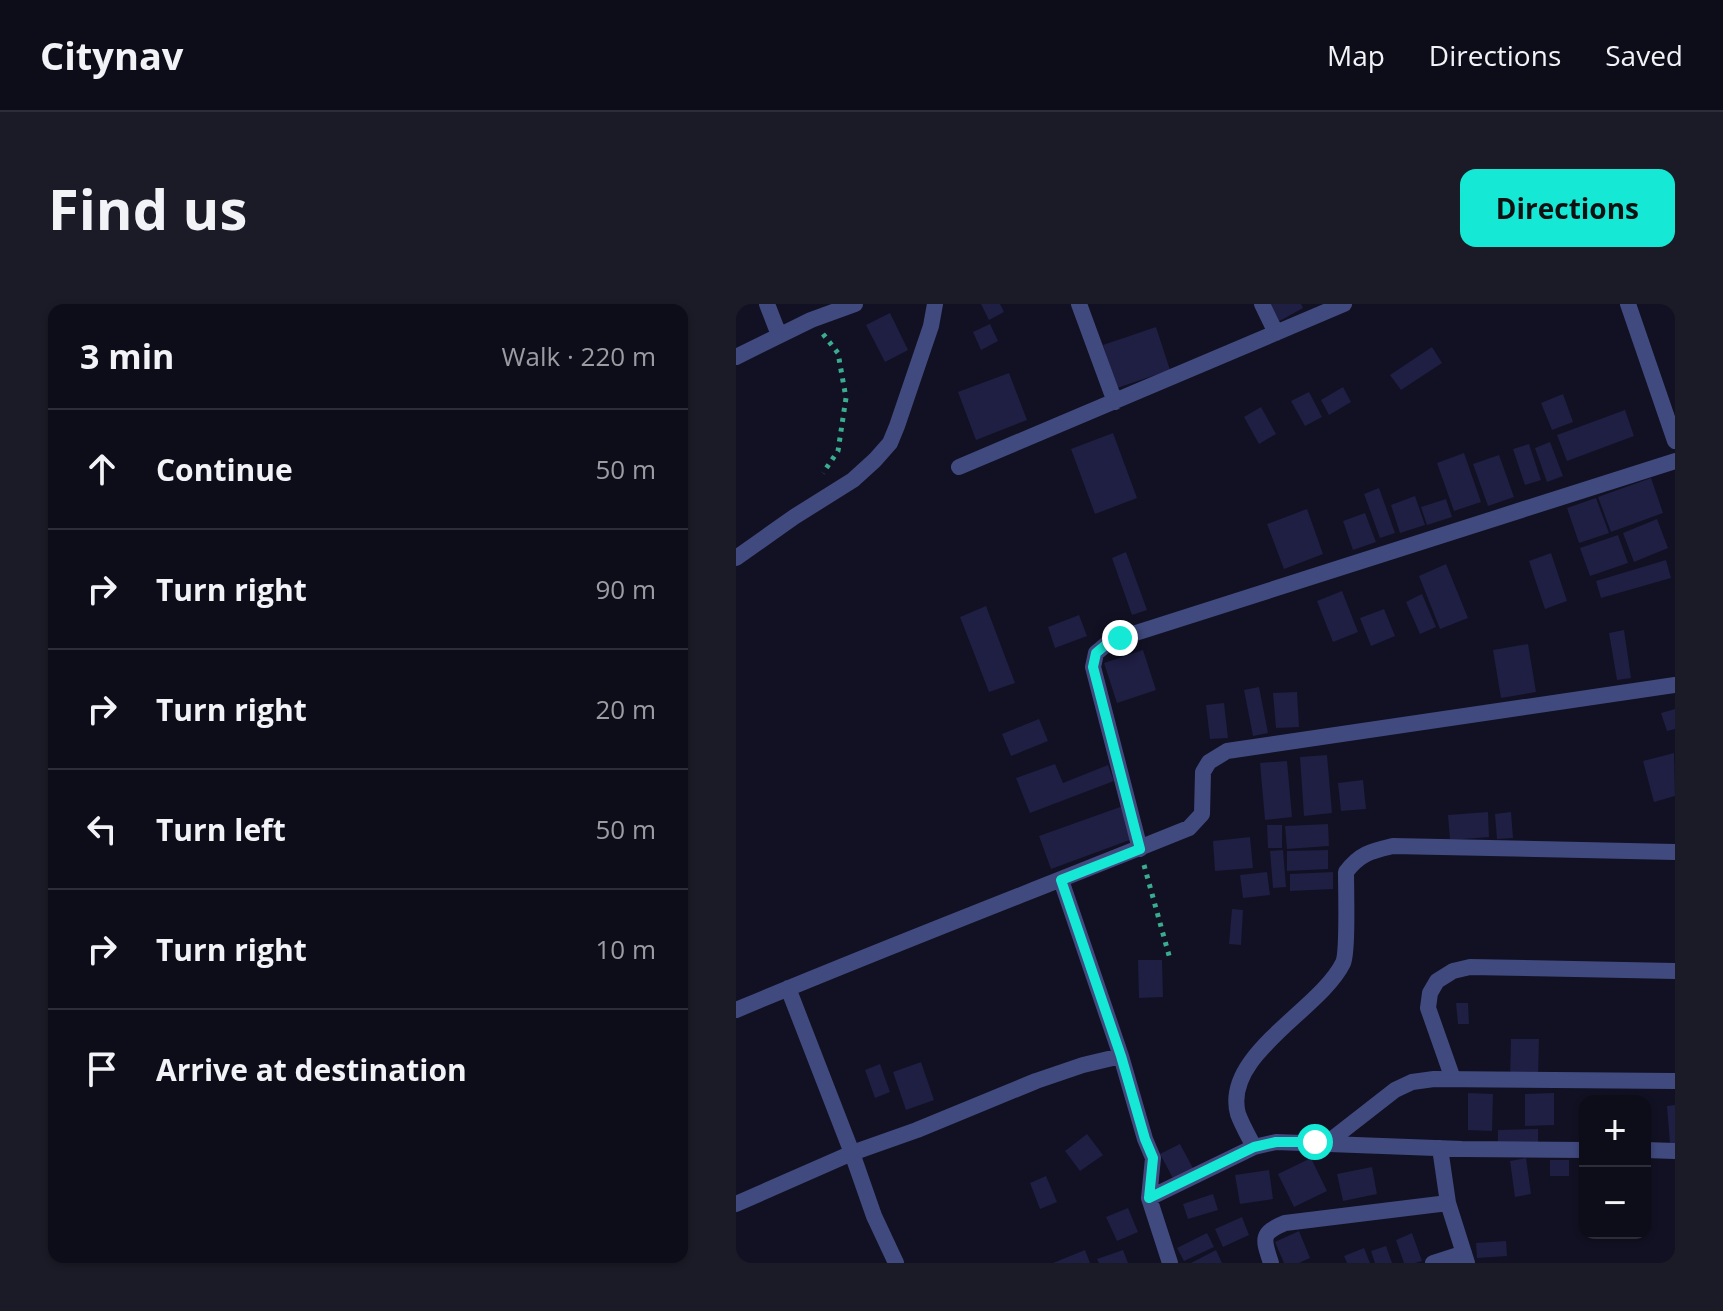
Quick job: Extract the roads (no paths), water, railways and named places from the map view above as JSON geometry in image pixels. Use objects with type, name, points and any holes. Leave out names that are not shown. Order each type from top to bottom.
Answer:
[{"type":"street","points":[[767,304],[779,335]]},
{"type":"street","points":[[736,357],[811,320],[855,304]]},
{"type":"street","points":[[736,558],[853,480],[890,443],[931,326],[935,304]]},
{"type":"street","points":[[1079,304],[1115,402]]},
{"type":"street","points":[[1262,304],[1276,333]]},
{"type":"street","points":[[959,467],[1344,304]]},
{"type":"street","points":[[1628,304],[1675,441]]},
{"type":"street","points":[[1140,849],[1093,667],[1096,653],[1108,643],[1675,461]]},
{"type":"street","points":[[736,1010],[1189,828],[1202,814],[1203,772],[1209,762],[1227,751],[1675,685]]},
{"type":"street","points":[[1254,1147],[1238,1114],[1236,1095],[1242,1076],[1257,1054],[1322,991],[1345,960],[1346,872],[1354,861],[1369,852],[1393,846],[1675,852]]},
{"type":"street","points":[[1061,880],[1153,1158],[1149,1198],[1170,1263]]},
{"type":"street","points":[[1453,1079],[1428,1008],[1430,993],[1437,981],[1453,971],[1470,967],[1675,971]]},
{"type":"street","points":[[788,988],[874,1216],[896,1263]]},
{"type":"street","points":[[736,1204],[852,1153],[955,1116],[1036,1081],[1121,1056]]},
{"type":"street","points":[[1327,1143],[1395,1090],[1412,1082],[1434,1079],[1675,1081]]},
{"type":"street","points":[[1149,1198],[1254,1147],[1276,1142],[1579,1150]]},
{"type":"street","points":[[1433,1263],[1465,1258],[1448,1203],[1440,1148]]},
{"type":"street","points":[[1651,1150],[1675,1151]]},
{"type":"street","points":[[1271,1263],[1265,1238],[1271,1229],[1285,1223],[1448,1203]]}]
